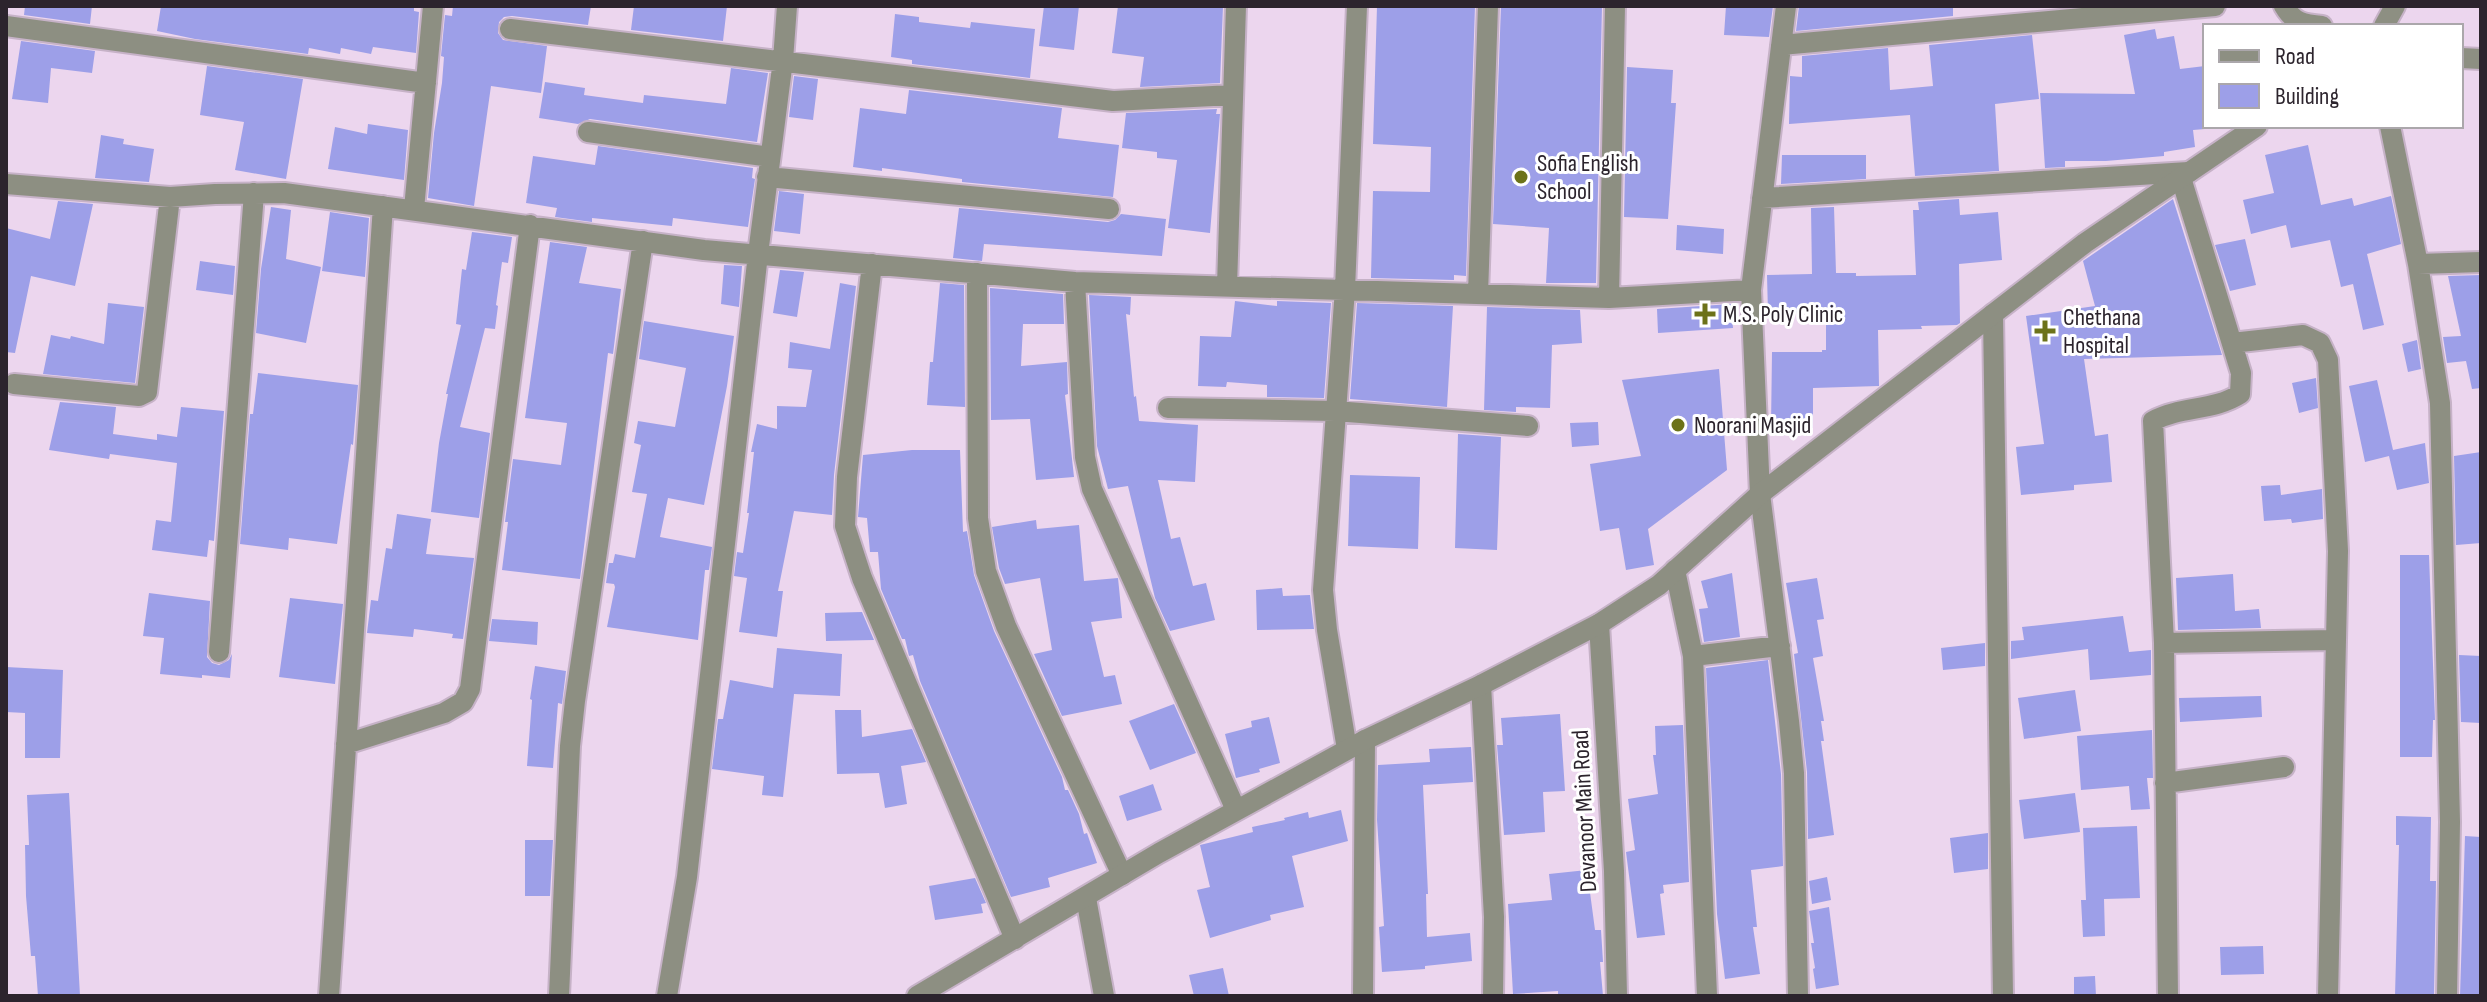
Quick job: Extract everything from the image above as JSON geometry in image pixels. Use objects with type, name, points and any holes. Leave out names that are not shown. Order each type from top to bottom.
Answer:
[{"type":"street","points":[[414,209],[433,6]]},
{"type":"street","points":[[667,996],[687,877],[787,6]]},
{"type":"street","points":[[1227,286],[1236,6]]},
{"type":"street","points":[[1357,6],[1345,289],[1323,590],[1327,630],[1356,744],[1363,996]]},
{"type":"street","points":[[1478,294],[1488,6]]},
{"type":"street","points":[[1609,298],[1615,6]]},
{"type":"street","points":[[1786,6],[1751,290],[1760,494],[1794,773],[1798,996]]},
{"type":"street","points":[[1781,45],[2215,6]]},
{"type":"street","points":[[2284,6],[2291,17],[2307,24]]},
{"type":"street","points":[[2385,24],[2395,6]]},
{"type":"street","points":[[6,26],[426,83]]},
{"type":"street","points":[[510,29],[1113,101],[1233,95]]},
{"type":"street","points":[[917,996],[1122,875],[1356,744],[1481,685],[1599,624],[1659,585],[1760,494],[2085,243],[2254,128]]},
{"type":"street","points":[[2390,128],[2418,264],[2440,403],[2450,822],[2447,996]]},
{"type":"street","points":[[588,132],[769,167],[1109,209]]},
{"type":"street","points":[[1762,198],[2185,175]]},
{"type":"street","points":[[2168,996],[2164,643],[2153,421],[2168,413],[2227,403],[2240,394],[2241,373],[2185,175]]},
{"type":"street","points":[[6,184],[170,197],[284,193],[704,250],[1075,282],[1609,298],[1751,290]]},
{"type":"street","points":[[219,652],[254,193]]},
{"type":"street","points":[[14,384],[139,396],[147,392],[170,197]]},
{"type":"street","points":[[329,996],[383,206]]},
{"type":"street","points":[[346,744],[444,713],[463,702],[470,689],[530,225]]},
{"type":"street","points":[[559,996],[570,746],[575,701],[643,241]]},
{"type":"street","points":[[2418,264],[2481,262]]},
{"type":"street","points":[[872,264],[847,477],[845,526],[862,578],[1015,939]]},
{"type":"street","points":[[977,273],[978,518],[986,571],[1006,626],[1122,875]]},
{"type":"street","points":[[1075,282],[1085,457],[1092,489],[1236,810]]},
{"type":"street","points":[[1993,314],[2003,996]]},
{"type":"street","points":[[2232,343],[2303,335],[2320,343],[2328,360],[2338,551],[2328,996]]},
{"type":"street","points":[[1168,408],[1335,411],[1528,426]]},
{"type":"street","points":[[1675,570],[1693,656],[1707,996]]},
{"type":"street","name":"Devanoor Main Road","points":[[1599,624],[1614,871],[1617,996]]},
{"type":"street","points":[[2164,643],[2336,640]]},
{"type":"street","points":[[1693,656],[1780,646]]},
{"type":"street","points":[[1481,685],[1494,917],[1493,996]]},
{"type":"street","points":[[2165,783],[2284,767]]},
{"type":"street","points":[[1086,898],[1104,996]]},
{"type":"building","points":[[25,6],[92,6],[90,24],[24,15]]},
{"type":"building","points":[[161,6],[414,6],[414,11],[419,12],[416,53],[373,47],[371,54],[341,48],[340,54],[309,48],[308,54],[195,39],[157,31]]},
{"type":"building","points":[[453,6],[591,6],[588,25],[512,16],[504,17],[499,22],[498,33],[503,40],[547,46],[541,93],[491,86],[474,206],[428,198],[442,83],[445,15],[452,16]]},
{"type":"building","points":[[634,6],[727,6],[723,41],[631,30]]},
{"type":"building","points":[[1044,6],[1079,6],[1074,50],[1039,46]]},
{"type":"building","points":[[1118,6],[1223,6],[1220,83],[1140,87],[1144,57],[1112,53]]},
{"type":"building","points":[[1377,6],[1475,6],[1466,276],[1454,275],[1454,280],[1371,278],[1373,191],[1430,192],[1431,147],[1373,144]]},
{"type":"building","points":[[1501,6],[1602,6],[1596,283],[1546,283],[1549,228],[1493,224]]},
{"type":"building","points":[[1726,6],[1773,6],[1769,37],[1724,35]]},
{"type":"building","points":[[1799,6],[1953,6],[1953,16],[1796,31]]},
{"type":"building","points":[[895,14],[919,17],[919,22],[970,28],[971,22],[1035,29],[1030,78],[912,64],[912,60],[891,57]]},
{"type":"building","points":[[2155,29],[2157,39],[2174,36],[2180,69],[2203,66],[2205,129],[2193,130],[2195,147],[2164,152],[2164,156],[2065,161],[2065,167],[2045,168],[2040,93],[2135,94],[2124,35]]},
{"type":"building","points":[[2032,35],[2039,99],[1995,104],[1999,171],[1915,176],[1910,115],[1789,124],[1790,76],[1802,77],[1802,56],[1888,48],[1890,90],[1933,86],[1929,45]]},
{"type":"building","points":[[21,41],[95,51],[92,73],[51,68],[48,103],[12,99]]},
{"type":"building","points":[[207,66],[303,79],[286,179],[235,170],[244,122],[200,115]]},
{"type":"building","points":[[1627,67],[1673,70],[1671,103],[1676,103],[1668,219],[1624,217]]},
{"type":"building","points":[[731,68],[768,73],[757,142],[590,119],[578,124],[539,118],[545,82],[585,88],[584,95],[643,103],[644,95],[726,104]]},
{"type":"building","points":[[794,76],[818,79],[813,120],[789,117]]},
{"type":"building","points":[[909,90],[1062,108],[1058,138],[1119,145],[1113,197],[962,182],[962,179],[853,167],[860,108],[906,114]]},
{"type":"building","points":[[1217,109],[1216,114],[1220,114],[1210,233],[1168,228],[1177,160],[1157,158],[1157,152],[1122,148],[1126,113]]},
{"type":"building","points":[[368,124],[408,130],[404,180],[328,169],[335,127],[367,134]]},
{"type":"building","points":[[101,135],[124,139],[123,144],[154,149],[149,182],[95,178]]},
{"type":"building","points":[[2308,145],[2321,205],[2352,198],[2354,206],[2391,196],[2401,244],[2367,254],[2384,325],[2363,330],[2353,284],[2341,287],[2330,240],[2291,248],[2286,225],[2251,234],[2243,200],[2274,193],[2265,155]]},
{"type":"building","points":[[598,146],[753,168],[752,178],[755,179],[748,227],[673,218],[672,226],[592,218],[592,222],[555,217],[557,208],[526,203],[533,156],[595,165]]},
{"type":"building","points":[[1782,155],[1866,155],[1866,179],[1781,184]]},
{"type":"building","points":[[779,191],[804,194],[800,234],[774,231]]},
{"type":"building","points":[[1959,199],[1960,215],[1998,212],[2002,260],[1959,264],[1960,323],[1921,326],[1922,329],[1878,330],[1879,386],[1813,388],[1813,428],[1771,427],[1772,352],[1826,350],[1826,312],[1768,313],[1767,275],[1812,274],[1811,208],[1834,207],[1836,273],[1856,273],[1856,276],[1916,275],[1913,210],[1919,210],[1918,202]]},
{"type":"building","points":[[2173,199],[2222,355],[2084,359],[2095,436],[2108,434],[2112,482],[2074,485],[2074,490],[2021,495],[2016,447],[2044,444],[2026,316],[2095,306],[2083,261]]},
{"type":"building","points":[[58,201],[93,204],[75,286],[31,276],[15,353],[6,352],[6,228],[50,239]]},
{"type":"building","points":[[271,207],[291,210],[286,259],[321,267],[306,343],[256,333],[261,269]]},
{"type":"building","points":[[959,208],[1108,222],[1121,214],[1166,219],[1162,256],[984,244],[982,261],[953,258]]},
{"type":"building","points":[[330,212],[369,218],[365,277],[322,271]]},
{"type":"building","points":[[1677,225],[1724,229],[1723,254],[1676,250]]},
{"type":"building","points":[[472,232],[512,237],[508,263],[502,262],[495,329],[485,328],[460,427],[490,433],[479,518],[431,512],[446,394],[461,325],[456,324],[462,269],[466,270]]},
{"type":"building","points":[[2245,239],[2256,285],[2230,291],[2215,245]]},
{"type":"building","points":[[550,242],[587,247],[579,283],[621,289],[613,354],[608,353],[580,579],[502,570],[513,459],[561,465],[567,423],[525,418]]},
{"type":"building","points":[[200,261],[235,266],[233,295],[196,290]]},
{"type":"building","points":[[724,265],[742,266],[739,307],[721,304]]},
{"type":"building","points":[[780,270],[804,272],[797,317],[773,313]]},
{"type":"building","points":[[2481,275],[2481,388],[2472,389],[2466,361],[2447,363],[2443,337],[2461,336],[2448,276]]},
{"type":"building","points":[[840,283],[856,286],[832,515],[794,511],[778,591],[783,591],[777,637],[739,632],[747,578],[734,576],[737,552],[743,553],[754,452],[751,452],[757,424],[777,429],[777,406],[806,407],[812,370],[788,368],[790,342],[830,349]]},
{"type":"building","points":[[940,283],[964,285],[965,407],[927,405]]},
{"type":"building","points":[[990,288],[1063,294],[1064,324],[1023,324],[1021,366],[1067,362],[1068,394],[1065,395],[1074,477],[1036,480],[1030,419],[991,420]]},
{"type":"building","points":[[1089,295],[1131,297],[1130,315],[1126,314],[1139,421],[1198,425],[1195,482],[1158,480],[1171,539],[1180,537],[1193,586],[1206,583],[1215,620],[1170,631],[1155,598],[1128,486],[1108,489],[1097,446]]},
{"type":"building","points":[[1235,301],[1277,306],[1277,301],[1331,303],[1324,398],[1267,397],[1267,385],[1227,382],[1226,387],[1198,386],[1200,336],[1231,337]]},
{"type":"building","points":[[108,303],[144,307],[135,383],[43,374],[51,335],[104,344]]},
{"type":"building","points":[[1357,303],[1453,306],[1447,407],[1350,399]]},
{"type":"building","points":[[1731,304],[1733,328],[1658,333],[1657,309]]},
{"type":"building","points":[[1487,307],[1580,310],[1582,343],[1552,345],[1550,408],[1516,407],[1516,412],[1484,410]]},
{"type":"building","points":[[644,321],[734,336],[704,505],[668,498],[660,537],[712,547],[709,570],[705,570],[698,640],[607,627],[615,587],[606,583],[609,563],[613,563],[615,554],[635,558],[647,494],[632,492],[641,445],[634,443],[638,421],[675,427],[686,368],[639,359]]},
{"type":"building","points":[[2417,340],[2421,369],[2408,372],[2402,344]]},
{"type":"building","name":"Noorani Masjid","points":[[1719,369],[1727,470],[1648,529],[1654,565],[1626,570],[1619,528],[1600,531],[1590,464],[1641,456],[1622,380]]},
{"type":"building","points":[[258,373],[358,385],[353,445],[337,544],[289,538],[288,550],[240,544],[250,414],[253,414]]},
{"type":"building","points":[[2316,378],[2318,408],[2299,413],[2292,383]]},
{"type":"building","points":[[2377,380],[2393,450],[2425,443],[2429,483],[2397,490],[2389,456],[2365,462],[2349,386]]},
{"type":"building","points":[[60,402],[116,407],[113,434],[157,440],[157,434],[177,437],[181,407],[224,411],[214,541],[209,540],[207,557],[152,550],[156,520],[171,522],[177,463],[110,454],[109,459],[49,450]]},
{"type":"building","points":[[1598,422],[1599,445],[1572,447],[1570,423]]},
{"type":"building","points":[[1458,434],[1501,437],[1497,550],[1455,548]]},
{"type":"building","points":[[912,450],[960,450],[963,532],[967,531],[974,575],[994,631],[1062,777],[1065,790],[1068,790],[1079,814],[1097,863],[1048,878],[1050,887],[1011,897],[920,681],[913,655],[909,656],[905,639],[902,639],[881,589],[878,552],[870,552],[867,518],[858,517],[863,455]]},
{"type":"building","points":[[2481,452],[2481,543],[2456,545],[2454,456]]},
{"type":"building","points":[[1350,475],[1420,477],[1418,549],[1348,546]]},
{"type":"building","points":[[2280,485],[2281,495],[2322,489],[2323,519],[2292,523],[2291,519],[2264,521],[2261,486]]},
{"type":"building","points":[[397,514],[431,519],[426,554],[474,558],[463,639],[452,638],[453,634],[414,629],[413,637],[367,633],[371,600],[378,601],[386,548],[392,549]]},
{"type":"building","points":[[1036,520],[1037,529],[1079,525],[1084,581],[1118,578],[1122,618],[1091,622],[1104,677],[1115,675],[1122,704],[1062,716],[1034,654],[1052,650],[1040,578],[1005,584],[992,527]]},
{"type":"building","points":[[2400,555],[2429,555],[2435,720],[2432,757],[2400,757]]},
{"type":"building","points":[[1732,573],[1740,637],[1704,642],[1699,609],[1708,608],[1701,581]]},
{"type":"building","points":[[2233,574],[2235,611],[2259,609],[2261,628],[2178,630],[2176,578]]},
{"type":"building","points":[[1817,578],[1824,619],[1817,620],[1823,656],[1813,658],[1824,721],[1821,721],[1824,741],[1821,741],[1834,835],[1808,839],[1807,772],[1794,654],[1798,653],[1786,583]]},
{"type":"building","points":[[1282,588],[1283,596],[1310,595],[1314,629],[1257,630],[1256,590]]},
{"type":"building","points":[[149,593],[210,601],[207,657],[219,665],[229,660],[232,654],[230,678],[160,674],[164,638],[143,636]]},
{"type":"building","points":[[290,598],[343,604],[335,684],[279,677]]},
{"type":"building","points":[[862,612],[874,640],[826,641],[825,613]]},
{"type":"building","points":[[2123,616],[2129,652],[2151,650],[2151,675],[2090,680],[2088,649],[2011,659],[2011,641],[2024,640],[2022,627]]},
{"type":"building","points":[[492,619],[538,622],[537,645],[489,641]]},
{"type":"building","points":[[1985,643],[1985,666],[1943,670],[1941,648]]},
{"type":"building","points":[[777,648],[842,654],[840,696],[794,694],[783,797],[762,795],[764,776],[712,769],[718,719],[723,719],[730,680],[773,688]]},
{"type":"building","points":[[2459,655],[2481,656],[2481,723],[2461,722]]},
{"type":"building","points":[[1768,660],[1781,774],[1783,866],[1751,870],[1757,927],[1753,927],[1760,974],[1725,979],[1717,914],[1706,668]]},
{"type":"building","points":[[535,666],[566,671],[562,704],[558,703],[553,768],[527,766]]},
{"type":"building","points":[[6,667],[63,670],[60,758],[25,758],[25,713],[6,712]]},
{"type":"building","points":[[2075,690],[2081,731],[2024,739],[2018,698]]},
{"type":"building","points":[[2261,696],[2262,717],[2180,722],[2179,698]]},
{"type":"building","points":[[1174,704],[1196,753],[1150,770],[1129,721]]},
{"type":"building","points":[[835,710],[861,710],[862,737],[912,729],[926,762],[901,766],[907,804],[885,808],[879,773],[837,774]]},
{"type":"building","points":[[1560,714],[1565,791],[1543,792],[1545,832],[1504,835],[1497,745],[1503,745],[1501,718]]},
{"type":"building","points":[[1269,717],[1280,763],[1236,778],[1225,734],[1252,727],[1251,721]]},
{"type":"building","points":[[1683,725],[1689,882],[1663,885],[1664,893],[1660,894],[1665,935],[1637,938],[1626,852],[1635,850],[1628,799],[1658,794],[1653,755],[1656,755],[1655,726]]},
{"type":"building","points":[[2152,730],[2153,778],[2147,778],[2150,809],[2131,810],[2129,786],[2081,790],[2077,736]]},
{"type":"building","points":[[1471,747],[1473,782],[1423,785],[1427,937],[1470,933],[1472,961],[1382,972],[1379,927],[1384,926],[1377,820],[1378,765],[1430,762],[1429,749]]},
{"type":"building","points":[[1153,784],[1162,810],[1127,821],[1119,796]]},
{"type":"building","points":[[69,793],[80,996],[38,996],[26,896],[25,845],[29,845],[27,795]]},
{"type":"building","points":[[2075,793],[2080,832],[2024,839],[2019,800]]},
{"type":"building","points":[[1341,810],[1348,841],[1292,856],[1304,907],[1270,915],[1271,920],[1210,938],[1197,890],[1210,887],[1200,845],[1253,832],[1252,827],[1308,812],[1309,818]]},
{"type":"building","points":[[2396,816],[2431,817],[2430,881],[2436,881],[2434,996],[2395,996],[2399,845],[2396,845]]},
{"type":"building","points":[[2137,826],[2140,898],[2104,899],[2105,936],[2083,937],[2081,900],[2086,900],[2083,828]]},
{"type":"building","points":[[1988,833],[1988,869],[1954,873],[1950,838]]},
{"type":"building","points":[[2465,836],[2481,837],[2481,996],[2460,996]]},
{"type":"building","points":[[525,840],[553,840],[550,896],[525,896]]},
{"type":"building","points":[[1587,870],[1595,930],[1601,930],[1603,996],[1558,996],[1558,991],[1513,994],[1508,904],[1552,900],[1549,874]]},
{"type":"building","points":[[1827,877],[1831,900],[1812,904],[1809,881]]},
{"type":"building","points":[[975,878],[986,903],[981,904],[983,913],[935,920],[929,886]]},
{"type":"building","points":[[1829,907],[1839,985],[1816,989],[1809,911]]},
{"type":"building","points":[[2263,946],[2264,974],[2221,975],[2220,947]]},
{"type":"building","points":[[1223,968],[1229,996],[1194,996],[1189,975]]},
{"type":"building","points":[[2095,976],[2096,996],[2074,996],[2074,977]]},
{"type":"place","name":"Sofia English School","points":[[1521,177]]},
{"type":"place","name":"M.S. Poly Clinic","points":[[1705,314]]},
{"type":"place","name":"Chethana Hospital","points":[[2045,331]]},
{"type":"place","name":"Noorani Masjid","points":[[1678,425]]}]
